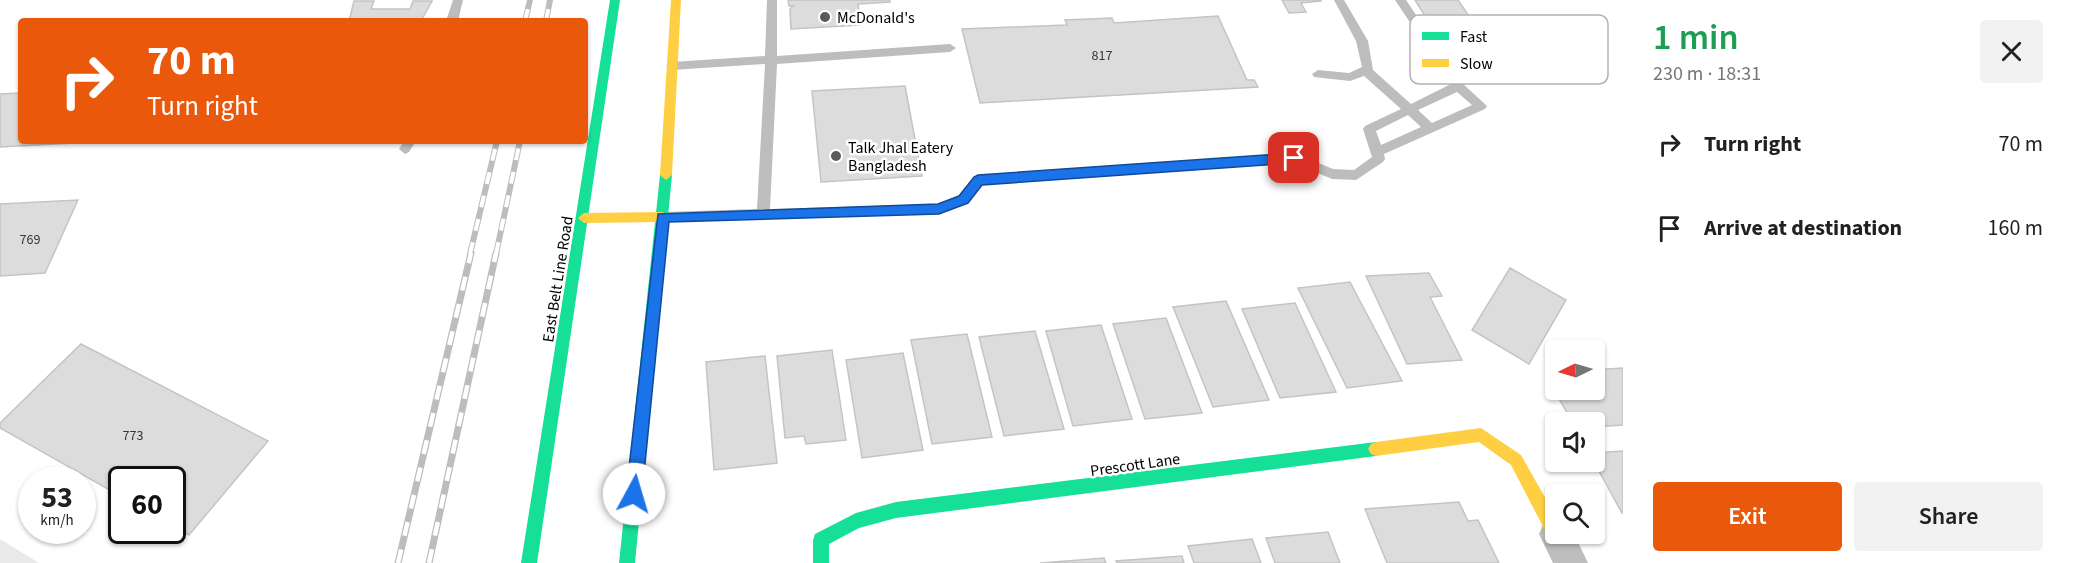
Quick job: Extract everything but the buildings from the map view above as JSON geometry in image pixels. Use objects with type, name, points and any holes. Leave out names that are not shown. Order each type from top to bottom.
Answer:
[{"type":"main road","name":"East Belt Line Road","points":[[529,563],[584,218],[615,0]]},
{"type":"main road","points":[[627,563],[663,217],[676,0]]},
{"type":"main road","points":[[584,218],[663,217]]},
{"type":"main road","name":"Prescott Lane","points":[[821,563],[821,540],[856,521],[896,510],[1481,435],[1516,460],[1545,514]]},
{"type":"street","points":[[1561,544],[1571,563]]},
{"type":"lane","points":[[453,18],[458,0]]},
{"type":"lane","points":[[763,214],[772,0]]},
{"type":"lane","points":[[1318,74],[1350,77],[1368,69],[1362,41],[1339,0]]},
{"type":"lane","points":[[1400,0],[1410,15]]},
{"type":"lane","points":[[672,66],[950,48]]},
{"type":"lane","points":[[1365,70],[1430,128]]},
{"type":"lane","points":[[1377,152],[1480,106],[1456,84]]},
{"type":"lane","points":[[663,217],[939,209],[964,199],[978,180],[1294,158],[1332,174],[1356,175],[1379,159],[1369,129],[1458,87]]},
{"type":"shaded area","points":[[0,539],[39,563],[0,563]]},
{"type":"railway","points":[[526,18],[530,0]]},
{"type":"railway","points":[[547,18],[550,0]]},
{"type":"railway","points":[[470,254],[496,144]]},
{"type":"railway","points":[[496,254],[519,144]]},
{"type":"railway","points":[[398,563],[471,253]]},
{"type":"railway","points":[[429,563],[496,253]]},
{"type":"traffic: fast","points":[[529,563],[615,0]]},
{"type":"traffic: fast","points":[[627,563],[666,175]]},
{"type":"traffic: fast","points":[[821,563],[821,540],[856,521],[896,510],[1376,449]]},
{"type":"traffic: slow","points":[[666,175],[676,0]]},
{"type":"traffic: slow","points":[[584,218],[663,217]]},
{"type":"traffic: slow","points":[[1376,449],[1481,435],[1516,460],[1545,514]]},
{"type":"place","name":"McDonald's","points":[[825,17]]},
{"type":"place","name":"Talk Jhal Eatery Bangladesh","points":[[836,156]]},
{"type":"route","points":[[634,494],[663,217],[939,209],[964,199],[978,180],[1294,158]]}]
